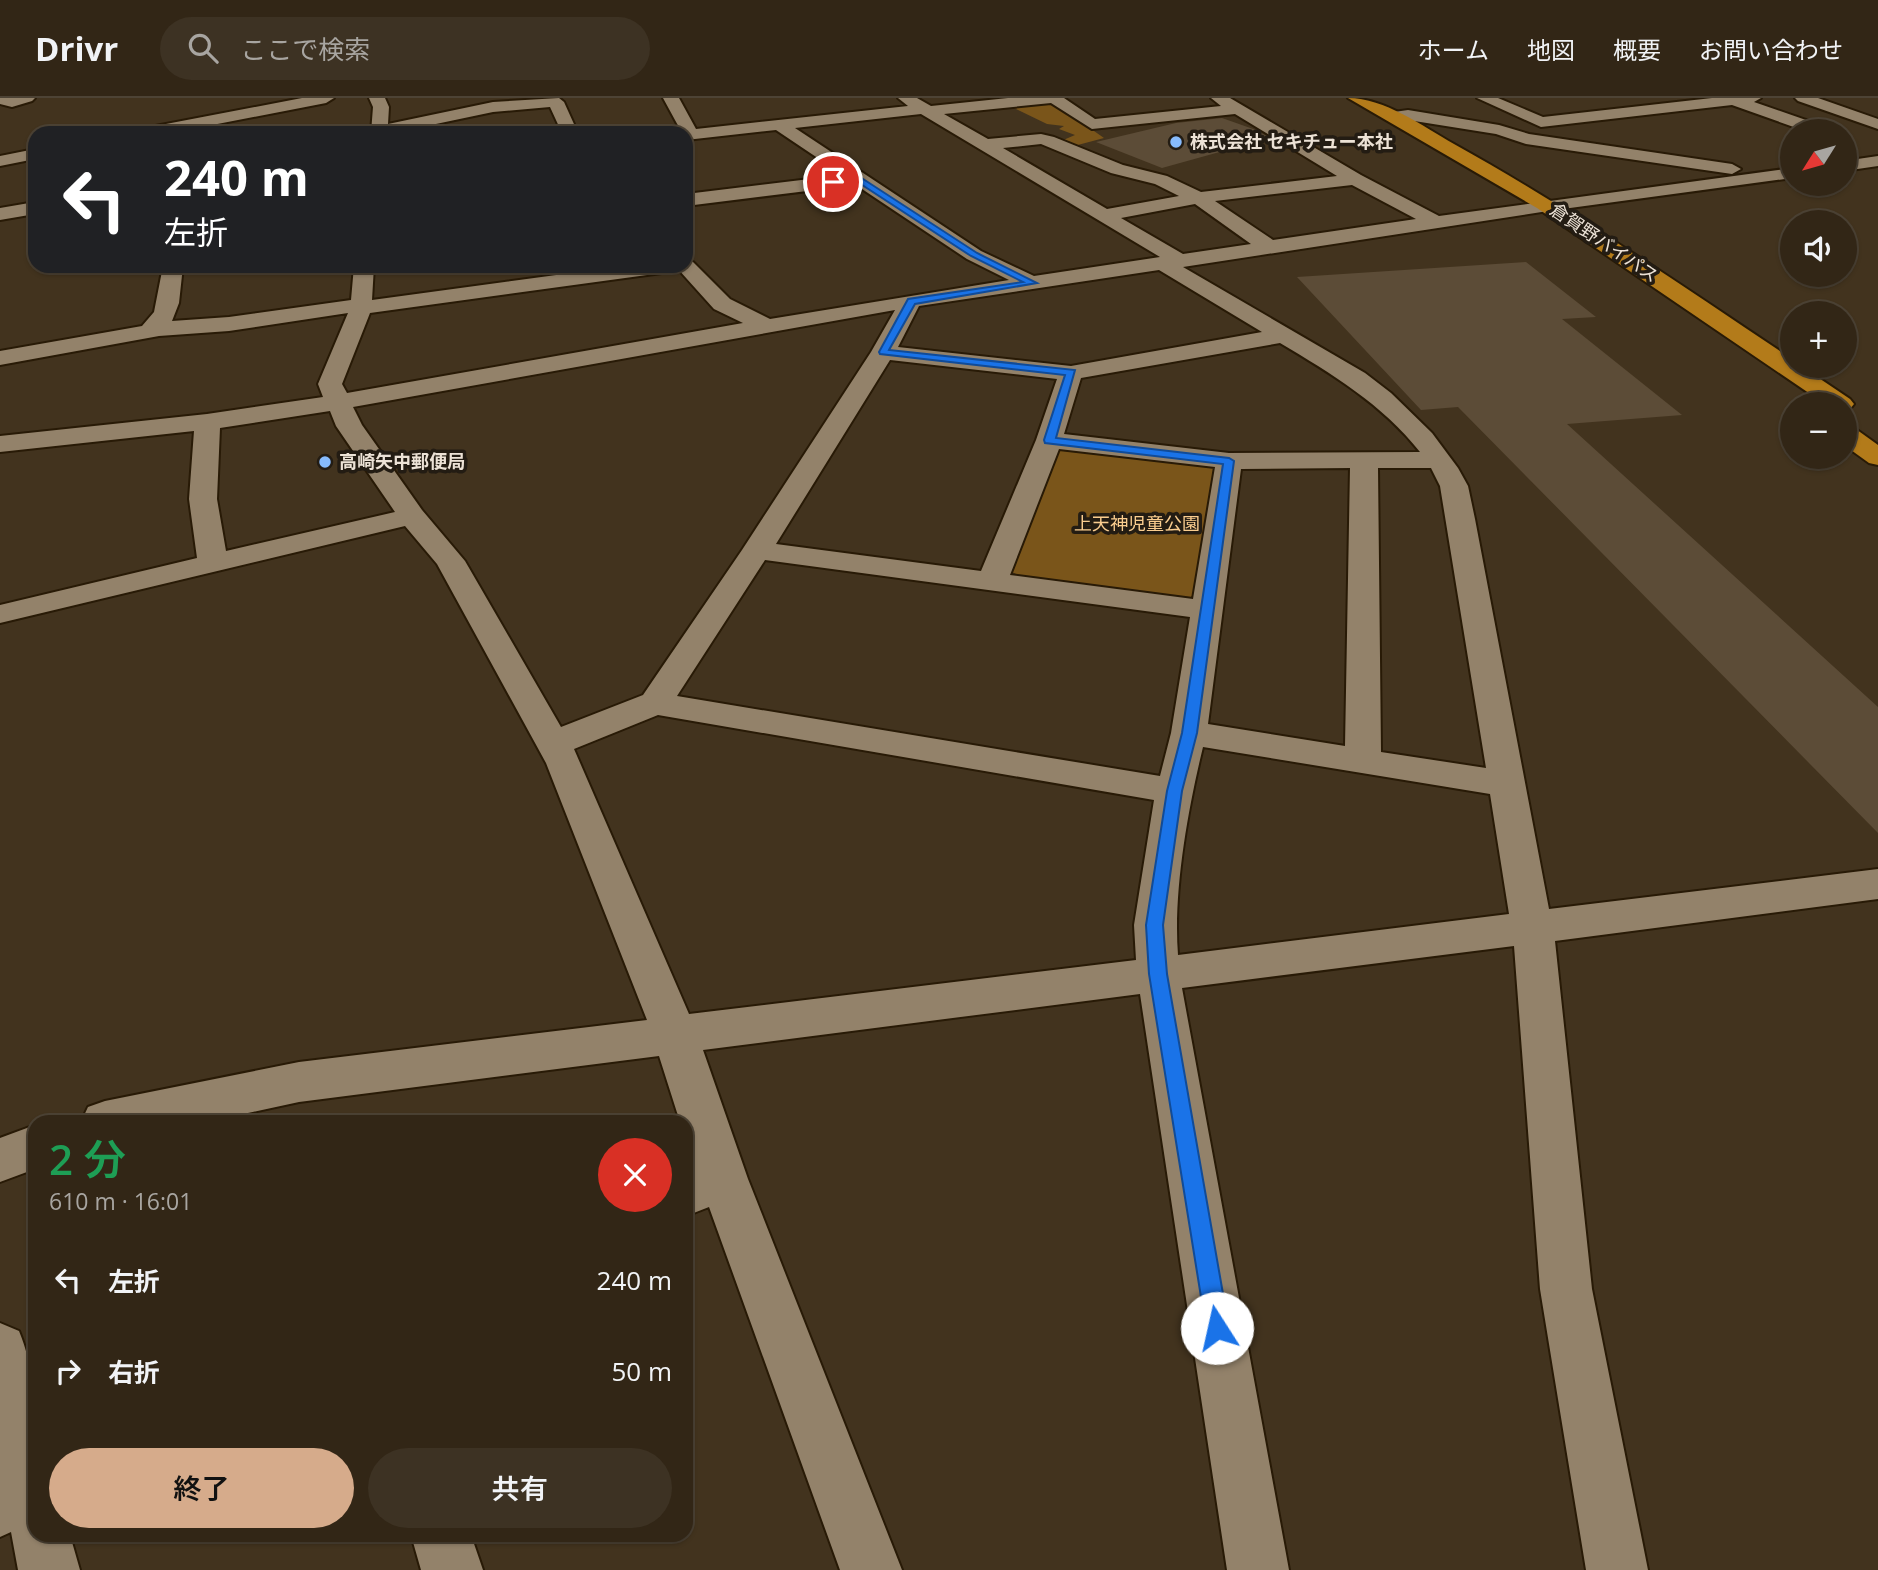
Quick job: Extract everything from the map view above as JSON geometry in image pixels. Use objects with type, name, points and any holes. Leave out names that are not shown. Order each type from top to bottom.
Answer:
[{"type":"highway","name":"倉賀野バイパス","points":[[1334,98],[1416,142],[1524,208],[1681,318]]},
{"type":"highway","name":"倉賀野バイパス","points":[[1356,98],[1460,152],[1548,205],[1822,392]]},
{"type":"highway","name":"倉賀野バイパス","points":[[1857,416],[1878,430]]},
{"type":"highway","points":[[1857,442],[1878,457]]},
{"type":"street","points":[[0,99],[12,102],[27,98]]},
{"type":"street","points":[[671,98],[684,126]]},
{"type":"street","points":[[906,98],[1104,215],[1382,397],[1406,420],[1452,481],[1461,519],[1505,784],[1532,925],[1566,1289],[1617,1570]]},
{"type":"street","points":[[693,134],[1053,98],[1092,124],[1238,109]]},
{"type":"street","points":[[1219,98],[1354,179],[1434,221]]},
{"type":"street","points":[[1485,98],[1685,187]]},
{"type":"street","points":[[1541,122],[1753,98]]},
{"type":"street","points":[[1803,98],[1878,124]]},
{"type":"street","points":[[180,126],[317,99]]},
{"type":"street","points":[[1730,99],[1786,119]]},
{"type":"street","points":[[380,126],[384,102]]},
{"type":"street","points":[[406,126],[493,107],[556,102],[567,126]]},
{"type":"street","points":[[1631,112],[1670,128]]},
{"type":"street","points":[[1393,116],[1408,115],[1499,130],[1526,139],[1608,152],[1780,174]]},
{"type":"street","points":[[779,125],[974,254],[1032,283]]},
{"type":"street","points":[[982,145],[1041,139],[1117,169],[1161,180],[1198,198],[1269,247]]},
{"type":"street","points":[[1857,144],[1878,152]]},
{"type":"street","points":[[1720,148],[1780,172]]},
{"type":"street","points":[[0,161],[28,155]]},
{"type":"street","points":[[1857,164],[1878,161]]},
{"type":"street","points":[[0,444],[207,422],[340,402],[911,301],[1434,221],[1780,175]]},
{"type":"street","points":[[693,199],[858,179]]},
{"type":"street","points":[[1104,215],[1198,198],[1354,179]]},
{"type":"street","points":[[0,214],[28,209]]},
{"type":"street","points":[[0,358],[149,332],[156,328],[165,316],[172,273]]},
{"type":"street","points":[[364,273],[361,308],[330,384],[349,426],[412,516],[450,561],[564,763],[675,1035],[690,1115]]},
{"type":"street","points":[[156,328],[229,324],[343,306],[361,308],[617,273]]},
{"type":"street","points":[[692,273],[722,304],[765,325]]},
{"type":"street","points":[[655,702],[757,550],[883,352],[911,301]]},
{"type":"street","points":[[883,352],[1071,373],[1284,335]]},
{"type":"street","points":[[992,581],[1049,440],[1071,373]]},
{"type":"street","points":[[207,422],[203,499],[214,562]]},
{"type":"street","points":[[1049,440],[1229,461],[1438,460]]},
{"type":"street","points":[[1229,461],[1189,733],[1174,791],[1155,925],[1158,974],[1258,1570]]},
{"type":"street","points":[[1363,761],[1364,461]]},
{"type":"street","points":[[0,614],[412,516]]},
{"type":"street","points":[[757,550],[1206,610]]},
{"type":"street","points":[[553,744],[655,702],[1174,791]]},
{"type":"street","points":[[1189,733],[1505,784]]},
{"type":"street","points":[[128,1115],[299,1082],[1532,925],[1878,884]]},
{"type":"street","points":[[693,1129],[704,1186],[871,1570]]},
{"type":"street","points":[[0,1160],[28,1150]]},
{"type":"street","points":[[0,1350],[28,1510]]},
{"type":"street","points":[[39,1542],[48,1570]]},
{"type":"street","points":[[443,1542],[452,1570]]},
{"type":"green space","points":[[1054,103],[1104,138],[1074,146],[1061,141],[1075,135],[1059,129],[1064,126],[1047,124],[1012,107]]},
{"type":"green space","name":"上天神児童公園","points":[[1065,448],[1209,464],[1215,469],[1196,597],[1184,599],[1022,577],[1012,572],[1058,452]]},
{"type":"building","name":"株式会社 セキチュー本社","points":[[1222,118],[1270,138],[1162,168],[1096,142],[1176,123]]},
{"type":"building","points":[[1526,262],[1596,317],[1562,319],[1682,415],[1567,424],[1878,707],[1878,833],[1458,407],[1421,410],[1297,277]]},
{"type":"place","name":"株式会社 セキチュー本社","points":[[1176,142]]},
{"type":"place","name":"高崎矢中郵便局","points":[[325,462]]},
{"type":"route","points":[[833,182],[858,179],[974,254],[1032,283],[911,301],[883,352],[1071,373],[1049,440],[1229,461],[1189,733],[1174,791],[1155,925],[1158,974],[1217,1328]]}]
